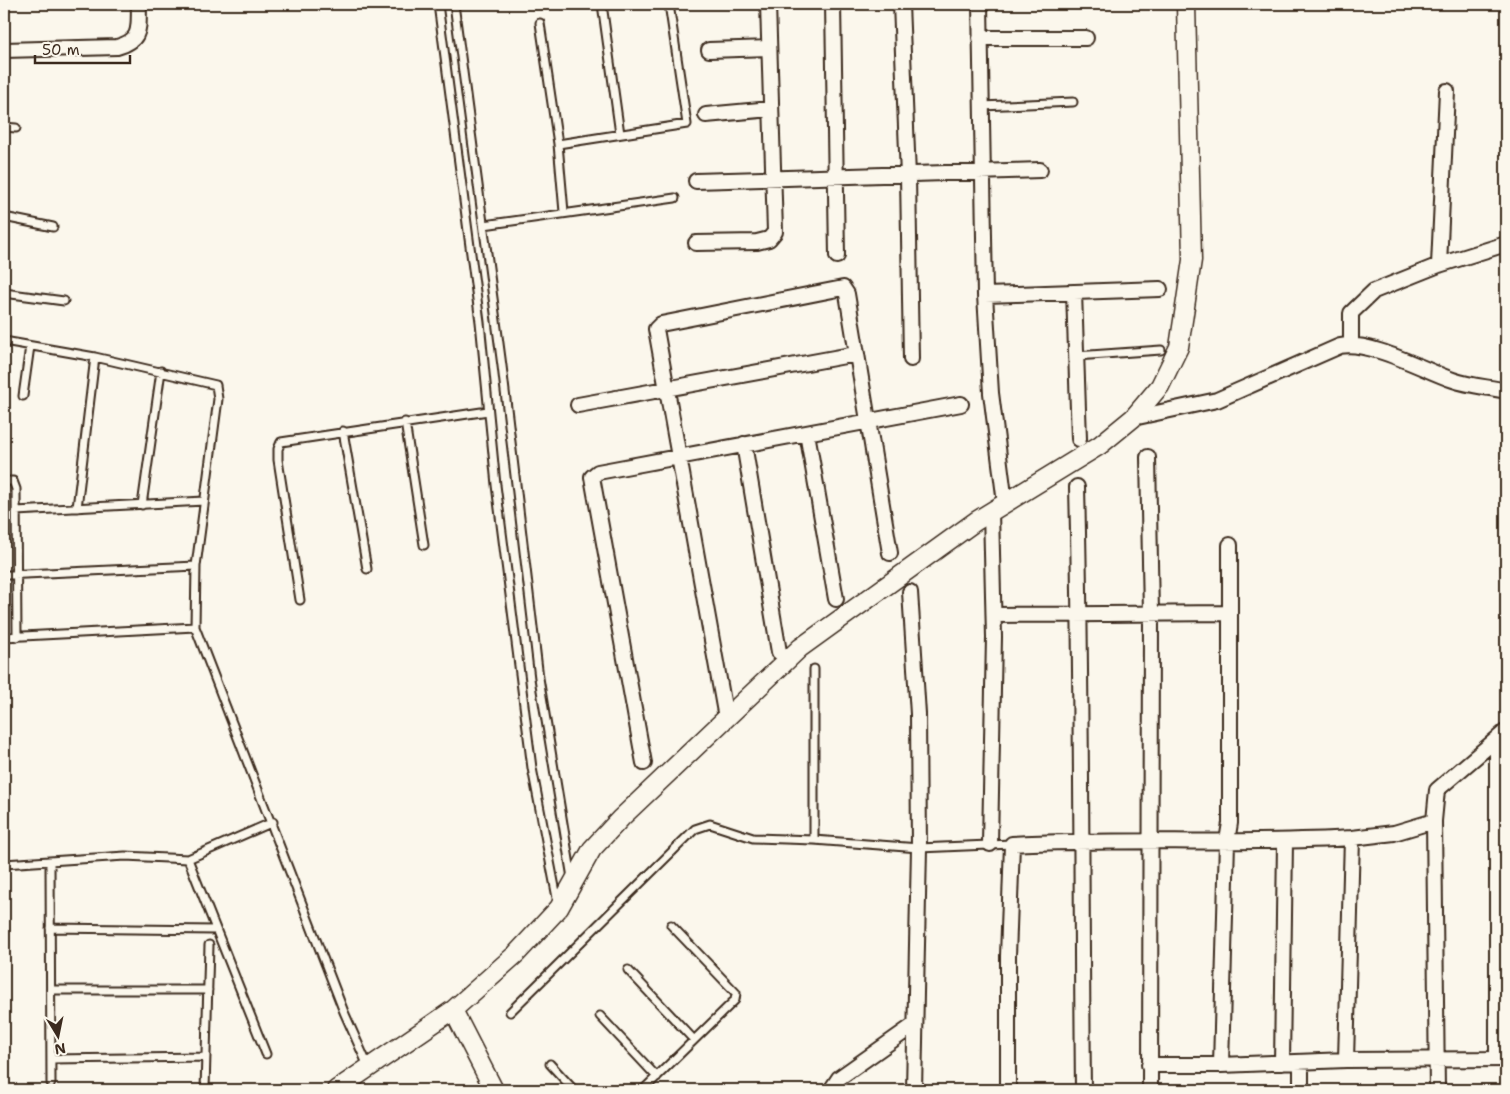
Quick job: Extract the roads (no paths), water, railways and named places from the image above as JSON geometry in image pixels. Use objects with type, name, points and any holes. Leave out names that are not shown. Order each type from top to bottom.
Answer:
[{"type":"street","points":[[4,50],[117,48],[130,44],[138,33],[139,4]]},
{"type":"street","points":[[696,243],[757,242],[770,239],[775,232],[768,4]]},
{"type":"street","points":[[833,4],[837,256]]},
{"type":"street","points":[[901,4],[908,176],[911,359]]},
{"type":"street","points":[[980,4],[985,295],[998,507],[990,844]]},
{"type":"street","points":[[336,1090],[453,1010],[516,954],[559,908],[592,849],[621,818],[800,648],[998,507],[1100,445],[1133,418],[1160,386],[1179,347],[1192,260],[1186,4]]},
{"type":"street","points":[[980,38],[1086,38]]},
{"type":"street","points":[[709,50],[770,48]]},
{"type":"street","points":[[1439,265],[1447,91]]},
{"type":"street","points":[[706,115],[771,109]]},
{"type":"street","points":[[696,181],[773,177],[908,176],[982,171],[1040,170]]},
{"type":"street","points":[[1351,344],[1352,313],[1374,291],[1439,265],[1506,244]]},
{"type":"street","points":[[726,718],[656,328],[661,324],[842,288],[847,294],[890,554]]},
{"type":"street","points":[[985,295],[1160,289]]},
{"type":"street","points":[[1074,292],[1079,439]]},
{"type":"street","points":[[1133,418],[1217,400],[1340,346],[1351,344],[1372,348],[1456,381],[1506,391]]},
{"type":"street","points":[[578,405],[856,354]]},
{"type":"street","points":[[644,763],[592,477],[598,472],[679,459],[744,444],[962,404]]},
{"type":"street","points":[[807,433],[836,599]]},
{"type":"street","points":[[744,444],[779,652]]},
{"type":"street","points":[[1148,457],[1151,613],[1150,1090]]},
{"type":"street","points":[[1077,487],[1080,615],[1083,1090]]},
{"type":"street","points":[[1220,1065],[1227,841],[1230,823],[1230,545]]},
{"type":"street","points":[[910,592],[918,714],[919,848],[914,1090]]},
{"type":"street","points":[[994,615],[1230,613]]},
{"type":"street","points":[[1149,1064],[1220,1065],[1346,1060],[1502,1059],[1502,736]]},
{"type":"street","points":[[1437,1090],[1434,820],[1437,790],[1502,736]]},
{"type":"street","points":[[1008,1090],[1008,956],[1012,844],[1080,840],[1285,842],[1352,838],[1394,833],[1434,820]]},
{"type":"street","points":[[1346,1060],[1352,838]]},
{"type":"street","points":[[1282,1063],[1285,842]]},
{"type":"street","points":[[453,1010],[494,1090]]},
{"type":"street","points":[[831,1090],[839,1078],[914,1025]]},
{"type":"street","points":[[1301,1062],[1301,1090]]},
{"type":"lane","points":[[438,4],[478,313],[488,411],[532,768],[559,908]]},
{"type":"lane","points":[[454,4],[484,225],[540,678],[573,883]]},
{"type":"lane","points":[[602,4],[620,134]]},
{"type":"lane","points":[[558,144],[687,124],[669,4]]},
{"type":"lane","points":[[540,23],[558,144],[564,212]]},
{"type":"lane","points":[[981,106],[1073,102]]},
{"type":"lane","points":[[4,127],[16,128]]},
{"type":"lane","points":[[484,225],[564,212],[674,198]]},
{"type":"lane","points":[[4,217],[54,227]]},
{"type":"lane","points":[[4,292],[64,301]]},
{"type":"lane","points":[[4,341],[95,357],[216,385],[218,399],[196,566],[195,627],[273,822],[344,1012],[369,1069]]},
{"type":"lane","points":[[23,396],[30,346]]},
{"type":"lane","points":[[1075,356],[1161,350]]},
{"type":"lane","points":[[77,508],[95,357]]},
{"type":"lane","points":[[142,504],[161,371]]},
{"type":"lane","points":[[300,600],[278,460],[278,448],[281,442],[289,439],[488,411]]},
{"type":"lane","points":[[405,422],[424,545]]},
{"type":"lane","points":[[343,431],[367,569]]},
{"type":"lane","points":[[4,481],[12,480],[16,489],[17,637]]},
{"type":"lane","points":[[16,511],[204,501]]},
{"type":"lane","points":[[4,575],[196,566]]},
{"type":"lane","points":[[4,637],[195,627]]},
{"type":"lane","points":[[814,670],[814,840]]},
{"type":"lane","points":[[4,864],[125,856],[188,859],[273,822]]},
{"type":"lane","points":[[510,1012],[695,829],[710,824],[753,838],[814,840],[919,848],[1012,844]]},
{"type":"lane","points":[[188,859],[266,1054]]},
{"type":"lane","points":[[50,862],[51,1083]]},
{"type":"lane","points":[[643,1090],[735,1000],[736,993],[671,925]]},
{"type":"lane","points":[[50,928],[216,930]]},
{"type":"lane","points":[[205,1090],[209,945]]},
{"type":"lane","points":[[628,970],[694,1040]]},
{"type":"lane","points":[[51,990],[208,990]]},
{"type":"lane","points":[[600,1016],[657,1077]]},
{"type":"lane","points":[[51,1059],[206,1057]]},
{"type":"lane","points":[[550,1064],[574,1090]]}]
